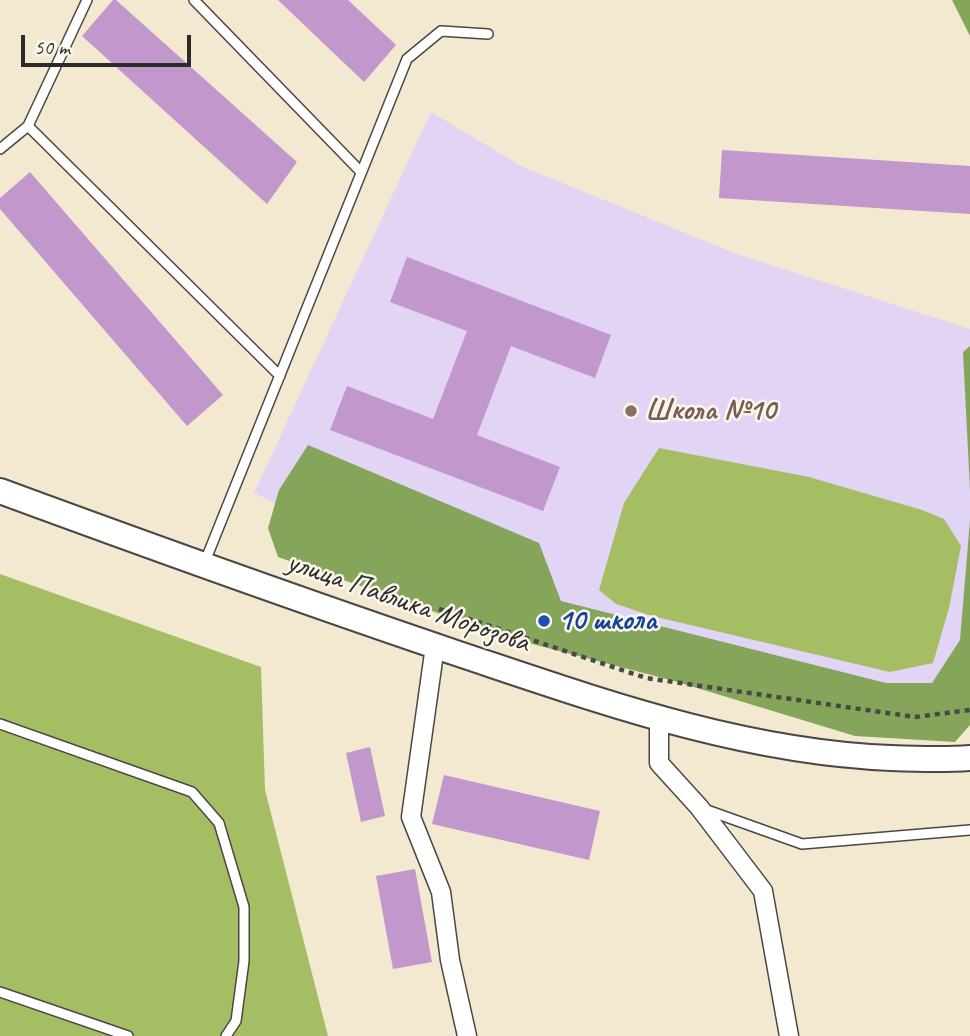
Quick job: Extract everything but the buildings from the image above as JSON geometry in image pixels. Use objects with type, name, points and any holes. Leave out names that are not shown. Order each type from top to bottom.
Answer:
[{"type":"main road","name":"улица Павлика Морозова","points":[[0,491],[435,646],[659,719],[731,737],[845,756],[947,760],[970,758]]},
{"type":"street","points":[[435,646],[411,817],[441,892],[450,960],[467,1036]]},
{"type":"street","points":[[659,719],[659,762],[699,807],[763,891],[789,1036]]},
{"type":"lane","points":[[0,149],[29,126],[87,0]]},
{"type":"lane","points":[[194,0],[361,172]]},
{"type":"lane","points":[[204,565],[407,59],[441,31],[488,34]]},
{"type":"lane","points":[[29,126],[280,376]]},
{"type":"lane","points":[[0,724],[192,792],[219,823],[244,908],[244,961],[236,1021],[226,1036]]},
{"type":"lane","points":[[699,807],[802,844],[970,830]]},
{"type":"lane","points":[[0,992],[128,1036]]},
{"type":"path","points":[[439,609],[646,678],[915,718],[970,710]]},
{"type":"shaded area","name":"Школа №10","points":[[431,112],[523,167],[737,254],[970,329],[970,687],[950,701],[481,600],[254,493]]},
{"type":"green space","points":[[952,0],[970,0],[970,36]]},
{"type":"green space","points":[[970,346],[970,490],[963,352]]},
{"type":"green space","points":[[308,445],[539,543],[561,601],[886,683],[932,683],[960,640],[970,520],[970,725],[955,742],[855,736],[674,681],[506,637],[278,557],[268,528],[279,490]]},
{"type":"green space","points":[[659,448],[809,477],[944,519],[961,546],[949,608],[933,663],[890,672],[652,616],[616,604],[599,590],[624,503]]},
{"type":"green space","points":[[0,574],[261,667],[265,790],[328,1036],[0,1036]]},
{"type":"place","name":"Школа №10","points":[[631,411]]},
{"type":"place","name":"10 школа","points":[[544,621]]}]
